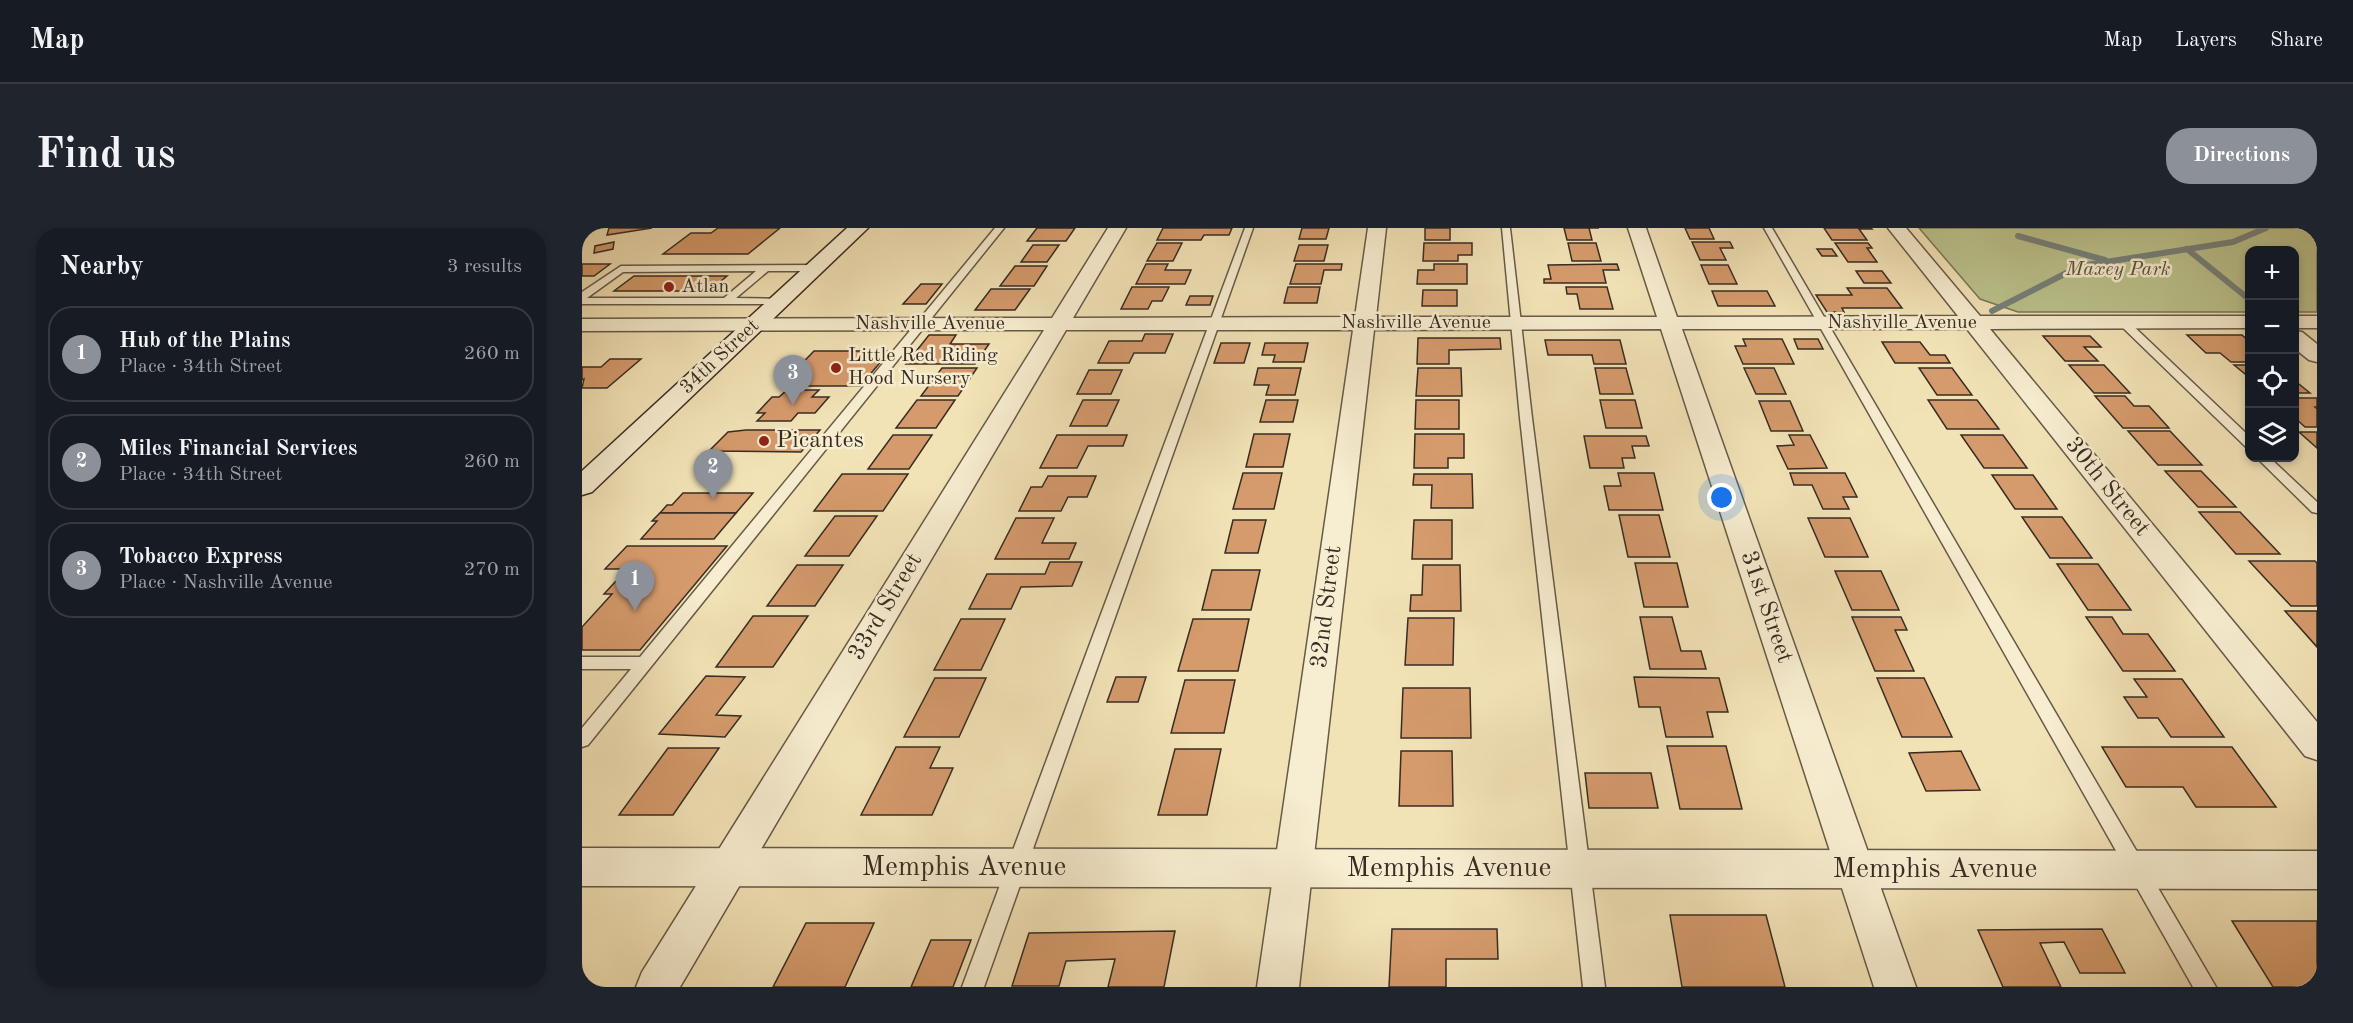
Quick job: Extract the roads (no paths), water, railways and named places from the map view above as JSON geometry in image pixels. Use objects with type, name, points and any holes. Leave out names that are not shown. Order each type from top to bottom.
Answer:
[{"type":"street","name":"34th Street","points":[[582,486],[858,228]]},
{"type":"street","name":"33rd Street","points":[[657,987],[1117,228]]},
{"type":"street","name":"32nd Street","points":[[1278,987],[1377,228]]},
{"type":"street","name":"31st Street","points":[[1636,228],[1895,987]]},
{"type":"street","name":"30th Street","points":[[1897,228],[2317,746]]},
{"type":"street","name":"Nashville Avenue","points":[[582,325],[2245,322]]},
{"type":"street","points":[[2299,322],[2317,322]]},
{"type":"street","points":[[2299,340],[2317,355]]},
{"type":"street","name":"Memphis Avenue","points":[[582,867],[2317,870]]},
{"type":"lane","points":[[582,740],[1000,228]]},
{"type":"lane","points":[[973,987],[1249,228]]},
{"type":"lane","points":[[1506,228],[1515,323],[1582,869],[1594,987]]},
{"type":"lane","points":[[1768,228],[2205,987]]},
{"type":"lane","points":[[728,300],[766,268]]},
{"type":"lane","points":[[582,299],[621,269],[816,268]]},
{"type":"lane","points":[[582,299],[781,301]]},
{"type":"lane","points":[[2123,322],[2245,439]]},
{"type":"lane","points":[[2268,462],[2317,509]]},
{"type":"lane","points":[[582,663],[645,663]]},
{"type":"waterway","points":[[2187,249],[2233,242],[2266,228]]},
{"type":"waterway","points":[[2018,236],[2105,260]]},
{"type":"waterway","points":[[1992,311],[2080,266],[2187,249]]},
{"type":"waterway","points":[[2187,249],[2245,296]]},
{"type":"place","name":"Atlan","points":[[669,287]]},
{"type":"place","name":"Little Red Riding Hood Nursery","points":[[836,368]]},
{"type":"place","name":"Tobacco Express","points":[[793,405]]},
{"type":"place","name":"Picantes","points":[[764,441]]},
{"type":"place","name":"Miles Financial Services","points":[[713,499]]},
{"type":"place","name":"Hub of the Plains","points":[[635,611]]},
{"type":"park label","name":"Maxey Park","points":[[2118,270]]}]
